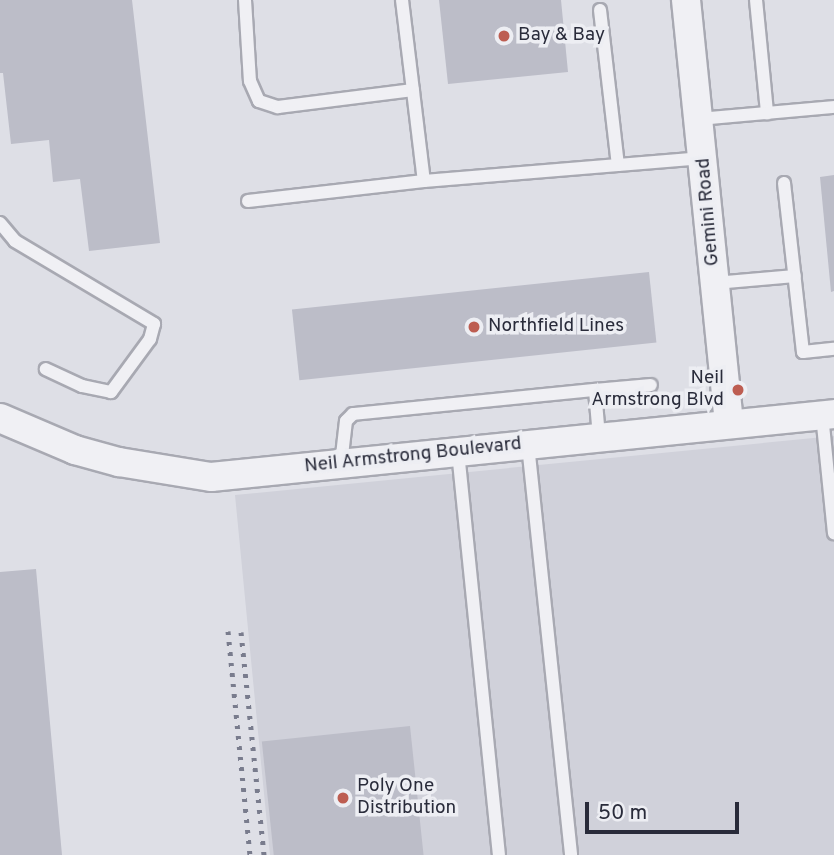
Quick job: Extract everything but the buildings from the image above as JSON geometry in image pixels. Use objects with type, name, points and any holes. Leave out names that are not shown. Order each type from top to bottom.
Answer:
[{"type":"street","name":"Gemini Road","points":[[686,0],[729,424]]},
{"type":"street","name":"Neil Armstrong Boulevard","points":[[0,418],[75,450],[119,462],[211,477],[828,415]]},
{"type":"lane","points":[[245,0],[250,81],[259,100],[278,107],[413,90]]},
{"type":"lane","points":[[402,0],[424,181]]},
{"type":"lane","points":[[756,0],[767,113]]},
{"type":"lane","points":[[600,10],[618,164]]},
{"type":"lane","points":[[699,119],[834,107]]},
{"type":"lane","points":[[248,201],[424,181],[704,158]]},
{"type":"lane","points":[[784,183],[803,352],[834,349]]},
{"type":"lane","points":[[0,223],[15,241],[154,324],[150,339],[111,391],[82,386],[46,369]]},
{"type":"lane","points":[[715,283],[795,276]]},
{"type":"lane","points":[[341,464],[346,421],[353,414],[651,385]]},
{"type":"lane","points":[[595,390],[599,437]]},
{"type":"lane","points":[[828,415],[834,533]]},
{"type":"lane","points":[[528,445],[571,855]]},
{"type":"lane","points":[[458,452],[499,855]]},
{"type":"shaded area","points":[[834,436],[834,855],[270,855],[235,495]]},
{"type":"railway","points":[[228,631],[250,855]]},
{"type":"railway","points":[[241,632],[264,855]]},
{"type":"place","name":"Bay & Bay","points":[[504,36]]},
{"type":"place","name":"Northfield Lines","points":[[474,327]]},
{"type":"place","name":"Neil Armstrong Blvd","points":[[738,390]]},
{"type":"place","name":"Poly One Distribution","points":[[343,798]]}]
